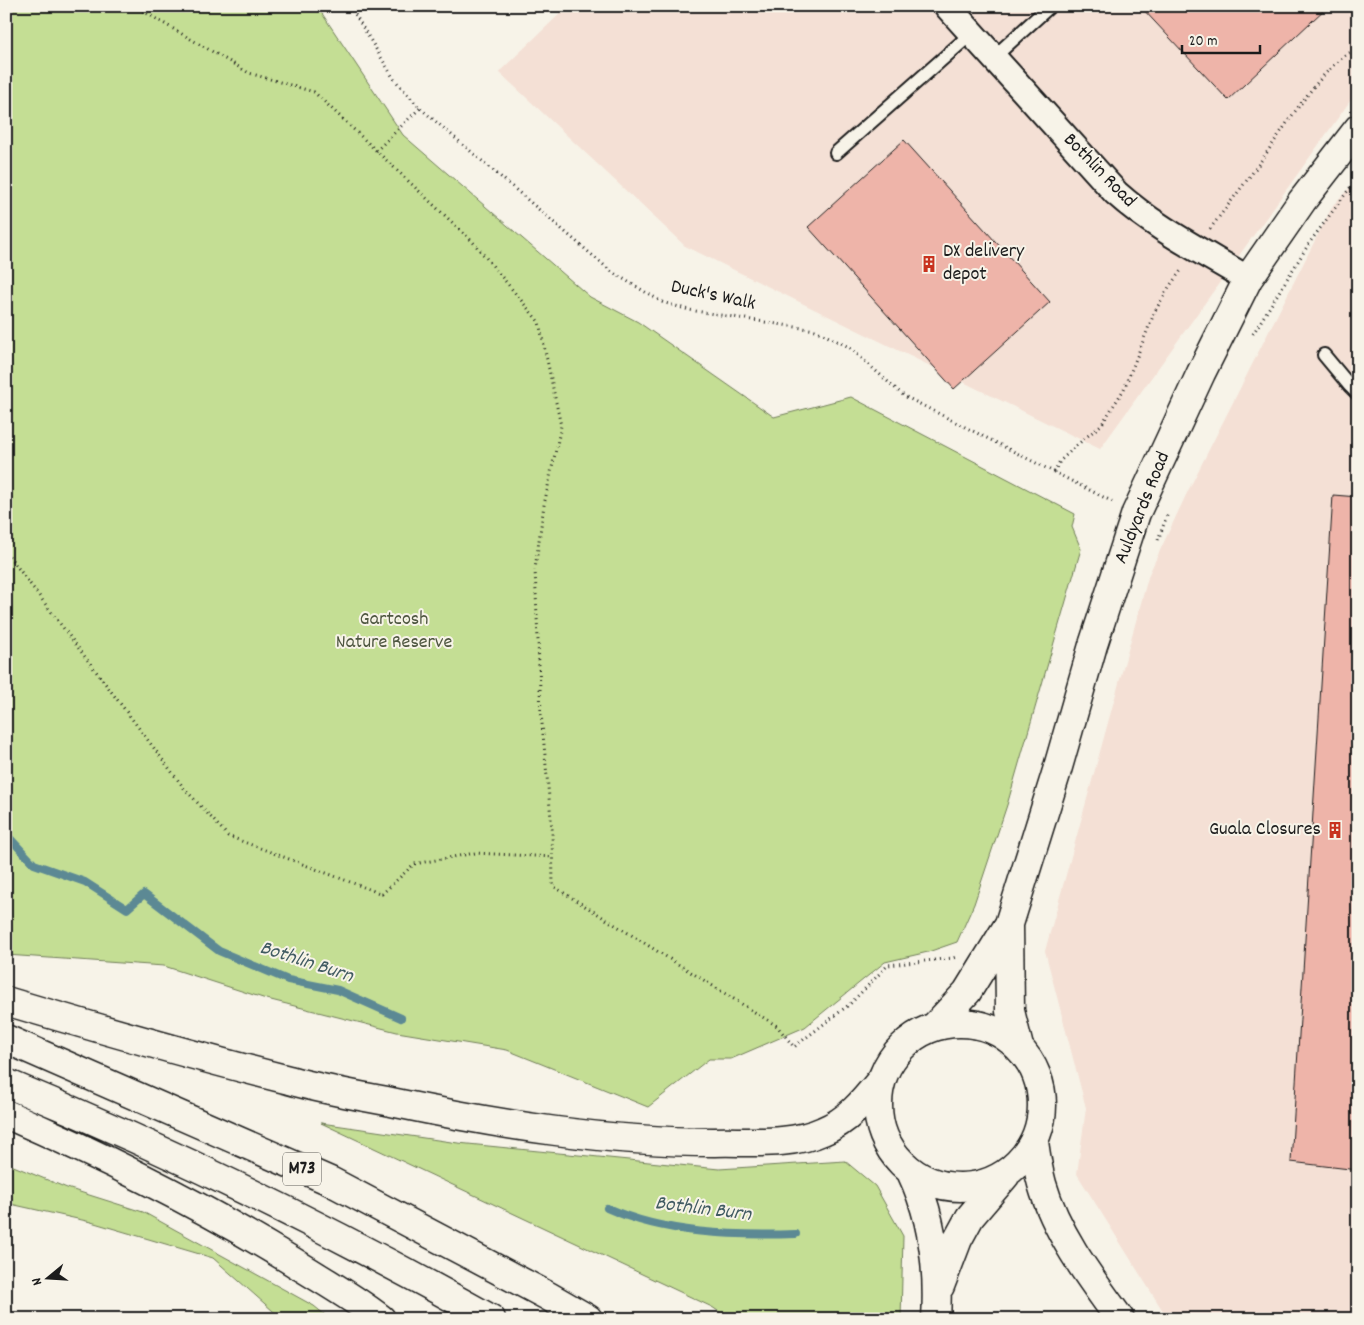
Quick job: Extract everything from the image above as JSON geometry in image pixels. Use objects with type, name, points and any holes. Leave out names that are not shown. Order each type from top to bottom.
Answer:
[{"type":"main road","name":"Auldyards Road","points":[[936,1025],[967,992],[1009,924],[1056,774],[1093,645],[1136,514],[1201,373],[1248,279],[1302,201],[1358,129]]},
{"type":"main road","name":"Auldyards Road","points":[[1009,924],[1010,1011],[1019,1047]]},
{"type":"main road","points":[[6,1001],[96,1028],[291,1081],[439,1112],[567,1134],[694,1142],[801,1138],[822,1132],[840,1123],[860,1107],[881,1080],[889,1062],[902,1046],[918,1034],[936,1025],[958,1022],[981,1025],[1002,1033],[1019,1047],[1034,1068],[1042,1093],[1042,1118],[1034,1142],[1023,1159],[1008,1172],[970,1217],[958,1239],[937,1306]]},
{"type":"main road","name":"M73","points":[[6,1039],[330,1181],[588,1319]]},
{"type":"main road","points":[[881,1080],[877,1106],[882,1131],[893,1154],[911,1172],[930,1182],[949,1187],[970,1187],[990,1182],[1008,1172]]},
{"type":"main road","name":"M73","points":[[6,1083],[73,1110],[255,1196],[421,1280],[491,1319]]},
{"type":"main road","points":[[6,1114],[110,1162],[236,1227],[360,1303],[381,1319]]},
{"type":"main road","points":[[1034,1142],[1042,1185],[1057,1222],[1084,1267],[1120,1319]]},
{"type":"main road","points":[[911,1172],[927,1210],[932,1234],[937,1306]]},
{"type":"street","name":"Bothlin Road","points":[[947,6],[1116,193],[1133,208],[1248,279]]},
{"type":"lane","points":[[994,57],[1050,6]]},
{"type":"lane","points":[[836,152],[972,33]]},
{"type":"lane","points":[[1324,355],[1358,394]]},
{"type":"path","points":[[134,6],[249,73],[314,92],[472,242],[539,322],[561,426],[544,505],[535,570],[541,714],[553,857],[553,886],[777,1026],[794,1047],[850,1004],[888,965],[953,958],[960,954]]},
{"type":"path","name":"Duck's Walk","points":[[350,6],[394,79],[420,108],[612,272],[662,302],[689,310],[815,330],[849,347],[904,396],[1114,502]]},
{"type":"path","points":[[376,151],[420,108]]},
{"type":"path","points":[[1250,340],[1310,242],[1358,177]]},
{"type":"path","points":[[1128,537],[1155,547],[1168,513]]},
{"type":"path","points":[[6,552],[184,788],[228,836],[382,894],[414,864],[476,852],[553,857]]},
{"type":"shaded area","points":[[568,6],[1358,6],[1358,90],[1100,449],[685,246],[499,72]]},
{"type":"shaded area","points":[[1358,179],[1358,1319],[1168,1319],[1077,1174],[1086,1108],[1045,951],[1149,574],[1186,495],[1333,205]]},
{"type":"green space","name":"Gartcosh Nature Reserve","points":[[6,6],[317,6],[403,135],[590,297],[638,322],[774,417],[851,397],[1075,514],[1072,527],[1081,549],[1007,805],[974,904],[957,942],[928,952],[885,962],[805,1027],[731,1059],[709,1059],[648,1107],[507,1050],[397,1032],[263,998],[164,966],[6,955]]},
{"type":"green space","points":[[321,1123],[458,1143],[719,1169],[845,1161],[875,1186],[903,1236],[901,1319],[730,1319],[712,1307]]},
{"type":"green space","points":[[6,1163],[67,1188],[143,1212],[314,1306],[330,1319],[282,1319],[213,1258],[91,1222],[6,1203]]},
{"type":"building","points":[[1140,6],[1328,6],[1228,100]]},
{"type":"building","name":"DX delivery depot","points":[[904,140],[1050,302],[954,389],[808,227]]},
{"type":"building","name":"Guala Closures","points":[[1333,495],[1358,497],[1358,1170],[1291,1162]]},
{"type":"waterway","name":"Bothlin Burn","points":[[6,834],[34,864],[85,882],[127,909],[144,894],[219,951],[288,980],[338,990],[401,1018]]},
{"type":"waterway","name":"Bothlin Burn","points":[[607,1208],[629,1217],[652,1223],[700,1232],[796,1234]]},
{"type":"place","name":"DX delivery depot","points":[[929,264]]},
{"type":"place","name":"Guala Closures","points":[[1335,830]]}]
